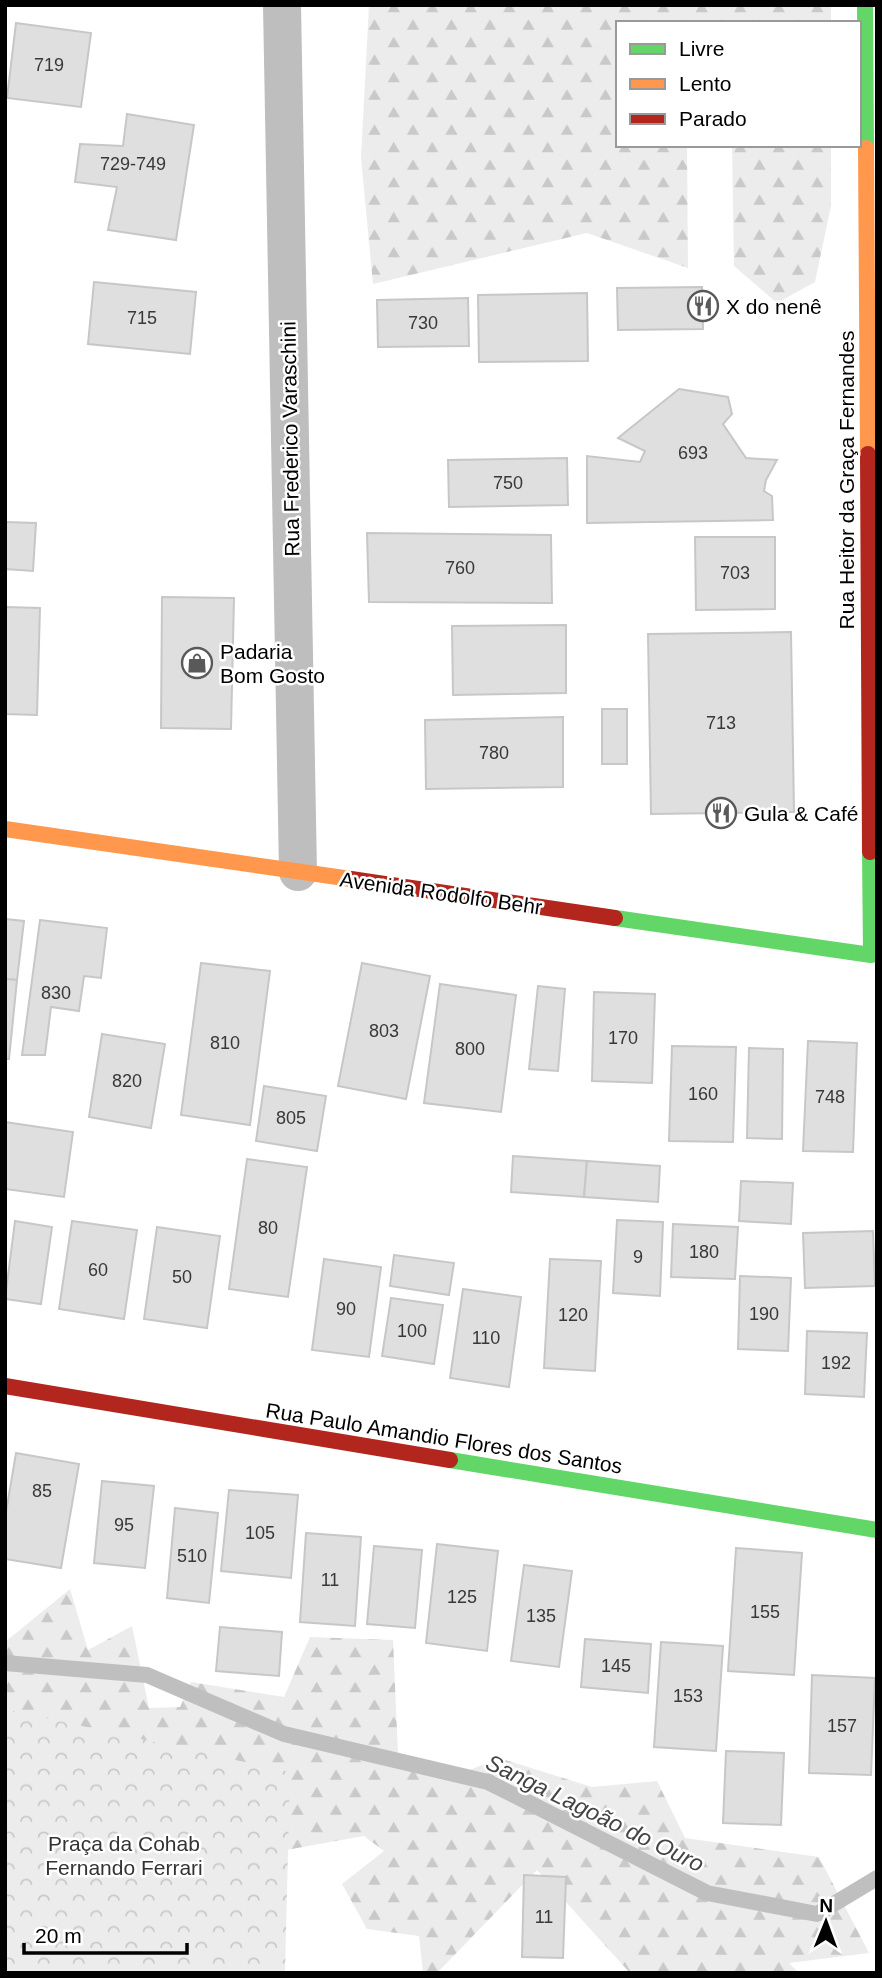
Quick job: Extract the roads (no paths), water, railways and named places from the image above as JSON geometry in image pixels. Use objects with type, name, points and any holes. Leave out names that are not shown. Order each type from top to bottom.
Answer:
[{"type":"street","name":"Rua Frederico Varaschini","points":[[282,5],[298,872]]},
{"type":"street","name":"Rua Heitor da Graça Fernandes","points":[[865,5],[874,955]]},
{"type":"street","name":"Avenida Rodolfo Behr","points":[[5,829],[874,955]]},
{"type":"street","name":"Rua Paulo Amandio Flores dos Santos","points":[[5,1386],[877,1530]]},
{"type":"waterway","name":"Sanga Lagoão do Ouro","points":[[5,1663],[147,1675],[284,1734],[488,1782],[707,1893],[817,1914],[877,1878]]},
{"type":"place","name":"X do nenê","points":[[703,306]]},
{"type":"place","name":"Padaria Bom Gosto","points":[[197,663]]},
{"type":"place","name":"Gula & Café","points":[[721,813]]},
{"type":"park label","name":"Praça da Cohab Fernando Ferrari","points":[[124,1855]]}]
